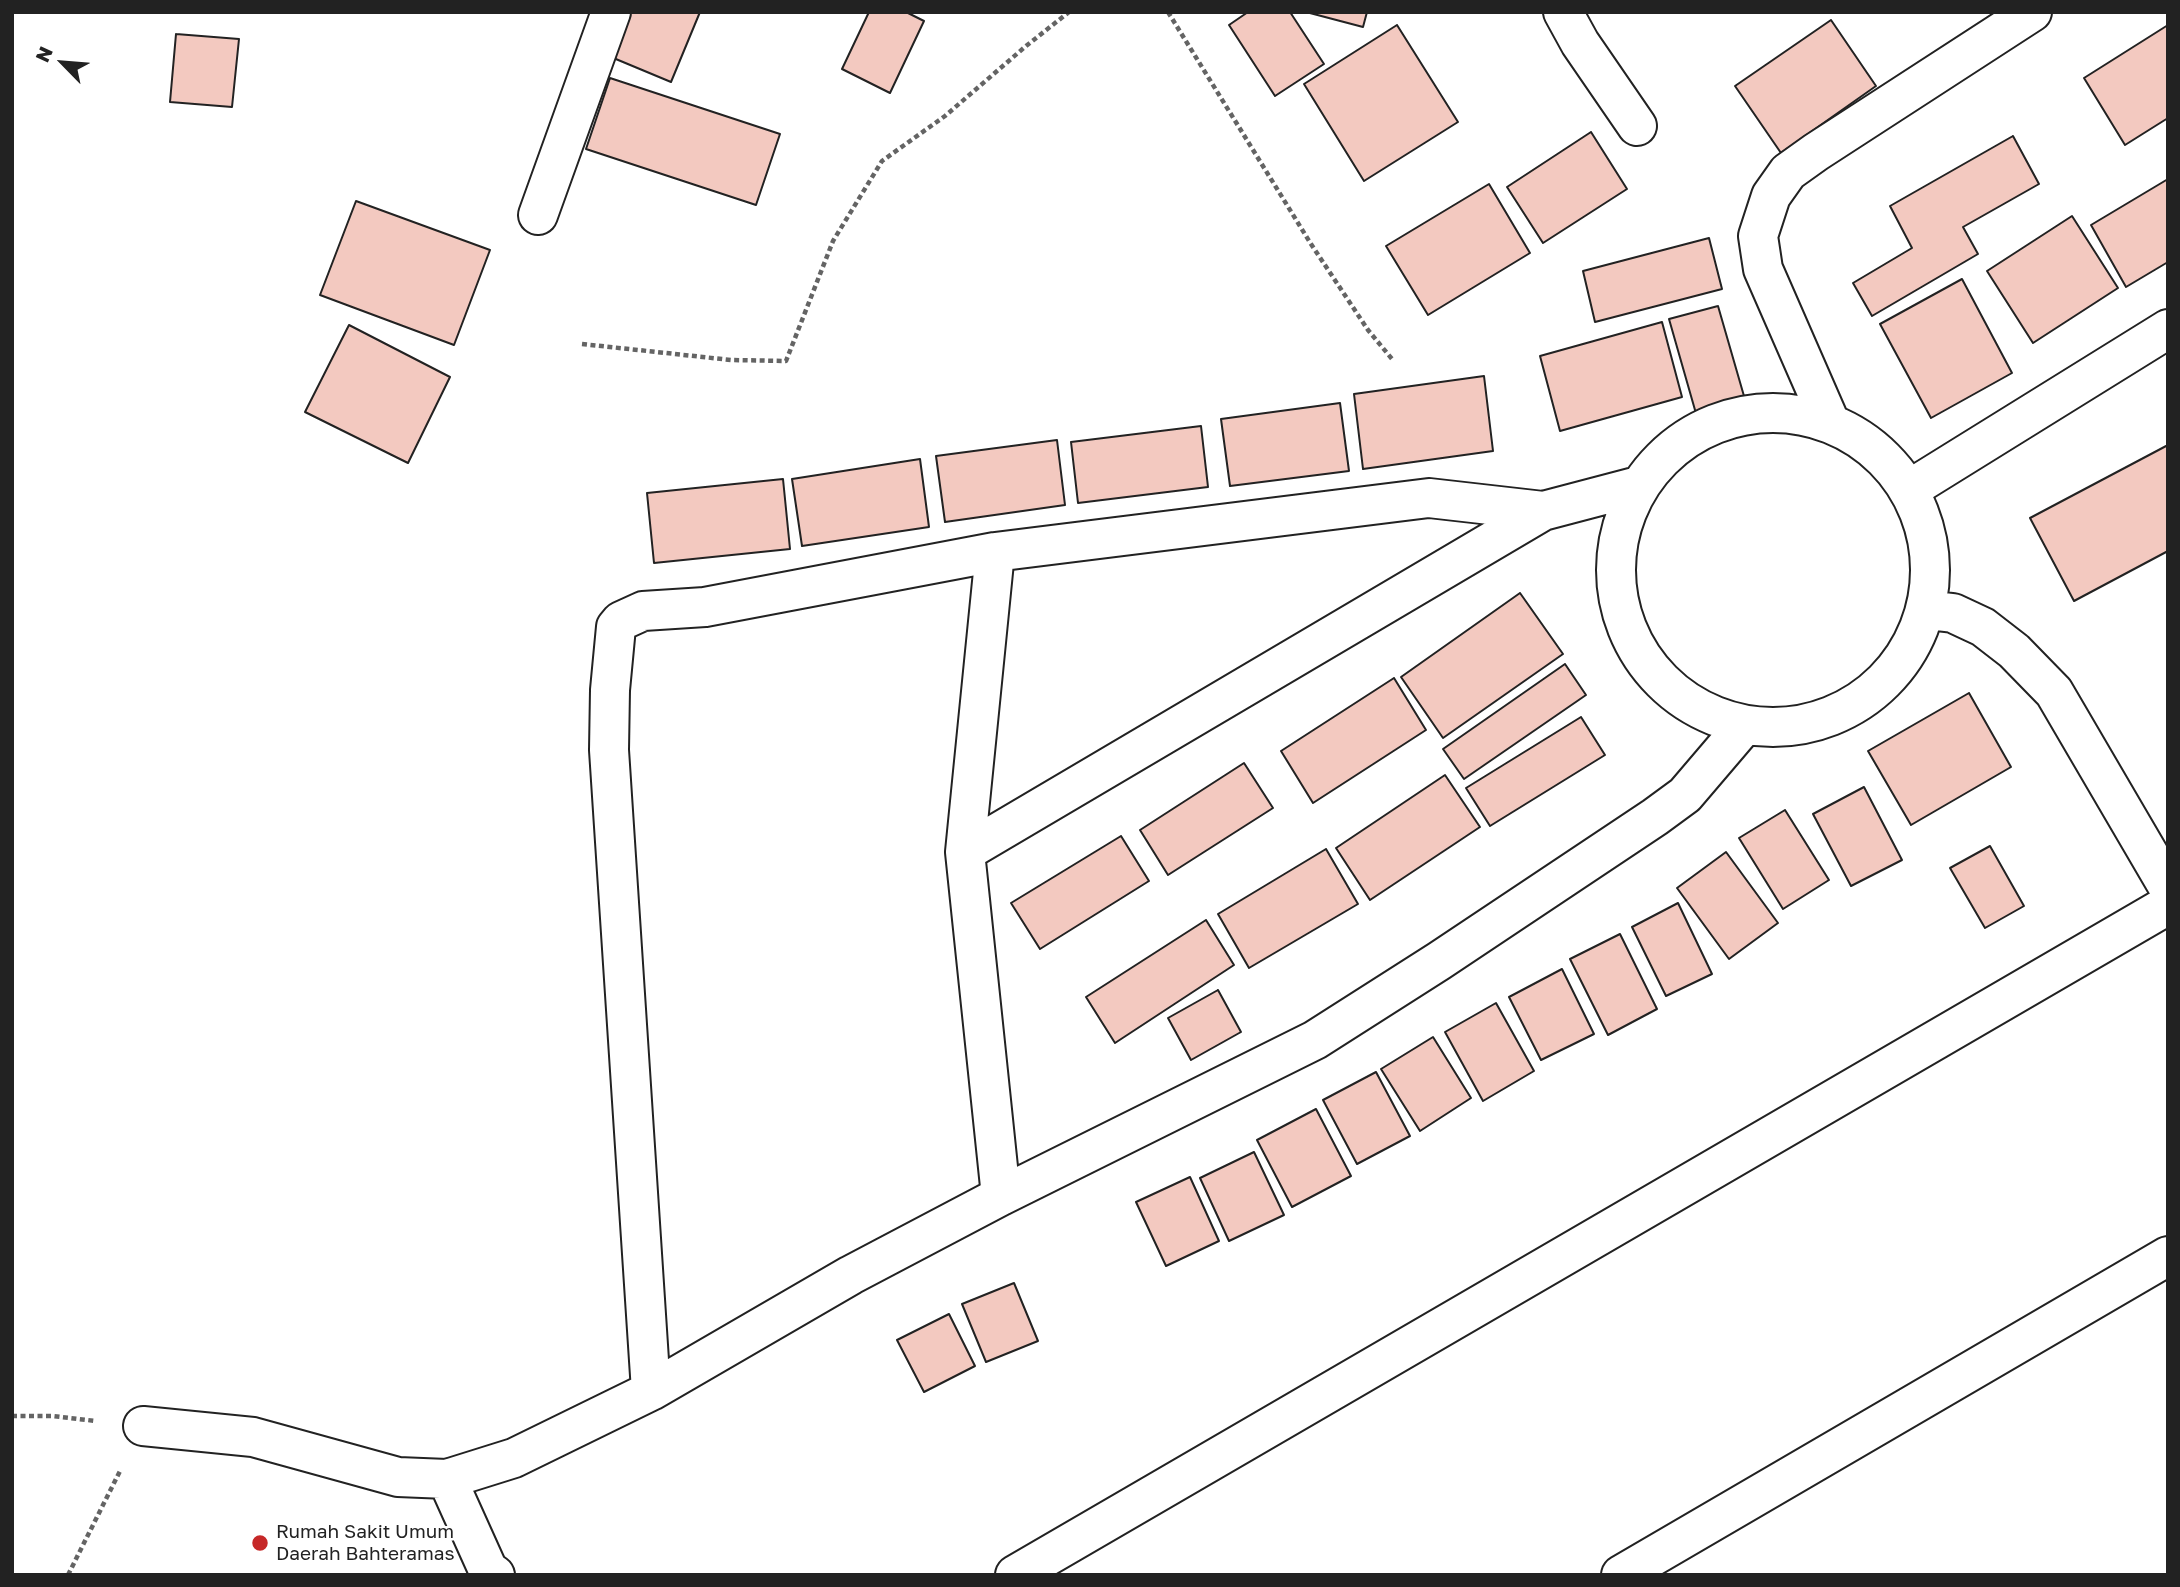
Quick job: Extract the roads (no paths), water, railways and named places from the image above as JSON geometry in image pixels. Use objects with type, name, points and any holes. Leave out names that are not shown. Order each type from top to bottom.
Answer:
[{"type":"street","points":[[538,215],[611,12]]},
{"type":"street","points":[[1563,12],[1580,43],[1637,126]]},
{"type":"street","points":[[1829,421],[1763,269],[1758,236],[1770,196],[1788,172],[1816,152],[2032,12]]},
{"type":"street","points":[[1910,489],[2168,329]]},
{"type":"street","points":[[1758,411],[1829,421],[1875,447],[1910,489],[1930,547],[1927,610],[1889,679],[1822,722],[1743,727],[1673,695],[1627,635],[1614,559],[1638,485],[1689,435],[1758,411]]},
{"type":"street","points":[[965,852],[1543,511],[1638,485]]},
{"type":"street","points":[[650,1391],[609,750],[610,690],[616,627],[626,617],[643,611],[705,607],[995,551],[1429,498],[1543,511]]},
{"type":"street","points":[[995,551],[965,852],[1001,1196]]},
{"type":"street","points":[[1927,610],[1953,613],[1983,627],[2014,650],[2054,692],[2168,887]]},
{"type":"street","points":[[143,1426],[253,1437],[398,1477],[447,1479],[514,1458],[650,1391],[851,1275],[1001,1196],[1315,1040],[1655,817],[1685,795],[1743,727]]},
{"type":"street","points":[[1015,1575],[2168,905]]},
{"type":"street","points":[[1621,1575],[2168,1256]]},
{"type":"street","points":[[447,1479],[488,1570],[495,1575]]},
{"type":"place","name":"Rumah Sakit Umum Daerah Bahteramas","points":[[260,1543]]}]
